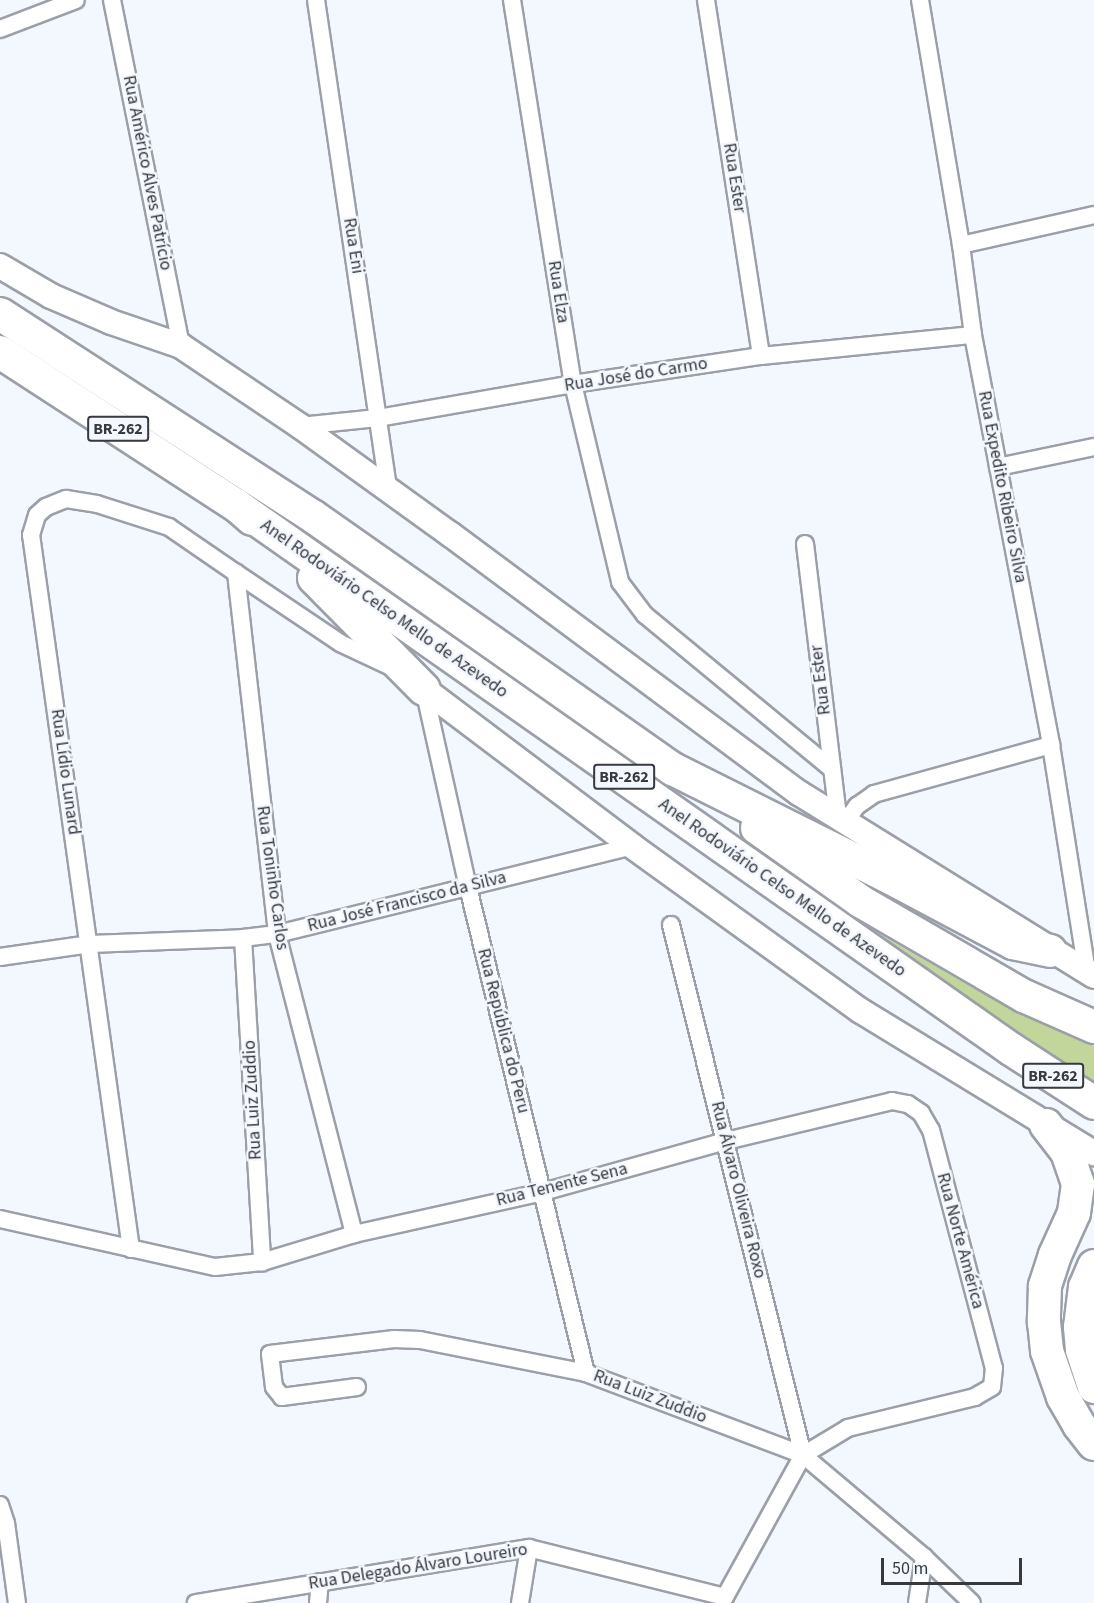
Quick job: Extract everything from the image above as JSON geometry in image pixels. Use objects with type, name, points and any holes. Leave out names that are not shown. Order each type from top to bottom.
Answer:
[{"type":"highway","name":"BR-262","points":[[0,314],[314,518],[673,769]]},
{"type":"highway","name":"BR-262","points":[[0,352],[236,505]]},
{"type":"highway","points":[[236,505],[334,597],[418,683]]},
{"type":"highway","name":"Anel Rodoviário Celso Mello de Azevedo","points":[[236,505],[1011,1050],[1094,1103]]},
{"type":"highway","points":[[673,769],[887,876],[1013,943],[1050,951]]},
{"type":"highway","name":"Anel Rodoviário Celso Mello de Azevedo","points":[[673,769],[860,901],[1024,996],[1094,1027]]},
{"type":"highway","points":[[1046,1125],[1067,1152],[1078,1184],[1074,1213],[1055,1255],[1045,1286],[1044,1322],[1047,1351],[1063,1397],[1079,1425],[1094,1444]]},
{"type":"highway","points":[[1094,1266],[1085,1287],[1080,1327],[1082,1350],[1094,1388]]},
{"type":"main road","points":[[0,266],[61,300],[111,322],[181,346],[300,426],[450,534],[799,793],[1090,975]]},
{"type":"main road","name":"BR-262","points":[[418,683],[632,846],[861,1011],[1094,1154]]},
{"type":"street","points":[[0,29],[76,0]]},
{"type":"street","name":"Rua Américo Alves Patrício","points":[[112,0],[181,346]]},
{"type":"street","name":"Rua Eni","points":[[315,0],[389,492]]},
{"type":"street","name":"Rua Elza","points":[[512,0],[573,384],[620,582],[645,615],[832,769]]},
{"type":"street","name":"Rua Ester","points":[[706,0],[761,356]]},
{"type":"street","name":"Rua Expedito Ribeiro Silva","points":[[920,0],[961,246],[973,335],[1051,745],[1090,975]]},
{"type":"street","points":[[961,246],[1094,215]]},
{"type":"street","name":"Rua José do Carmo","points":[[300,426],[378,417],[573,384],[761,356],[973,335]]},
{"type":"street","points":[[998,467],[1094,447]]},
{"type":"street","name":"Rua Lídio Lunard","points":[[131,1249],[31,535],[37,515],[46,507],[66,498],[97,504],[169,527],[236,579],[340,643],[418,683]]},
{"type":"street","name":"Rua Ester","points":[[805,544],[832,769],[842,819]]},
{"type":"street","name":"Rua Toninho Carlos","points":[[236,579],[277,934],[354,1234]]},
{"type":"street","name":"Rua República do Peru","points":[[418,683],[586,1373]]},
{"type":"street","points":[[842,819],[874,794],[1051,745]]},
{"type":"street","name":"Rua José Francisco da Silva","points":[[0,957],[90,944],[243,938],[277,934],[632,846]]},
{"type":"street","name":"Rua Álvaro Oliveira Roxo","points":[[671,925],[803,1455]]},
{"type":"street","name":"Rua Luiz Zuddio","points":[[243,938],[262,1262]]},
{"type":"street","name":"Rua Tenente Sena","points":[[131,1249],[215,1267],[262,1262],[354,1234],[543,1192],[726,1141],[892,1101],[908,1104]]},
{"type":"street","name":"Rua Norte América","points":[[803,1455],[848,1428],[975,1397],[992,1387],[994,1368],[931,1130],[921,1113],[908,1104]]},
{"type":"street","points":[[0,1219],[131,1249]]},
{"type":"street","name":"Rua Luiz Zuddio","points":[[357,1387],[282,1397],[274,1387],[270,1354],[394,1339],[420,1340],[586,1373],[803,1455],[924,1557],[972,1603]]},
{"type":"street","name":"Rua Delegado Álvaro Loureiro","points":[[196,1603],[529,1548],[725,1600],[803,1455]]},
{"type":"street","points":[[0,1505],[6,1523],[17,1603]]},
{"type":"street","points":[[520,1603],[529,1548]]},
{"type":"street","points":[[917,1603],[924,1557]]},
{"type":"street","points":[[318,1603],[320,1582]]},
{"type":"green space","points":[[881,935],[973,988],[1094,1046],[1094,1087],[1010,1032]]}]
